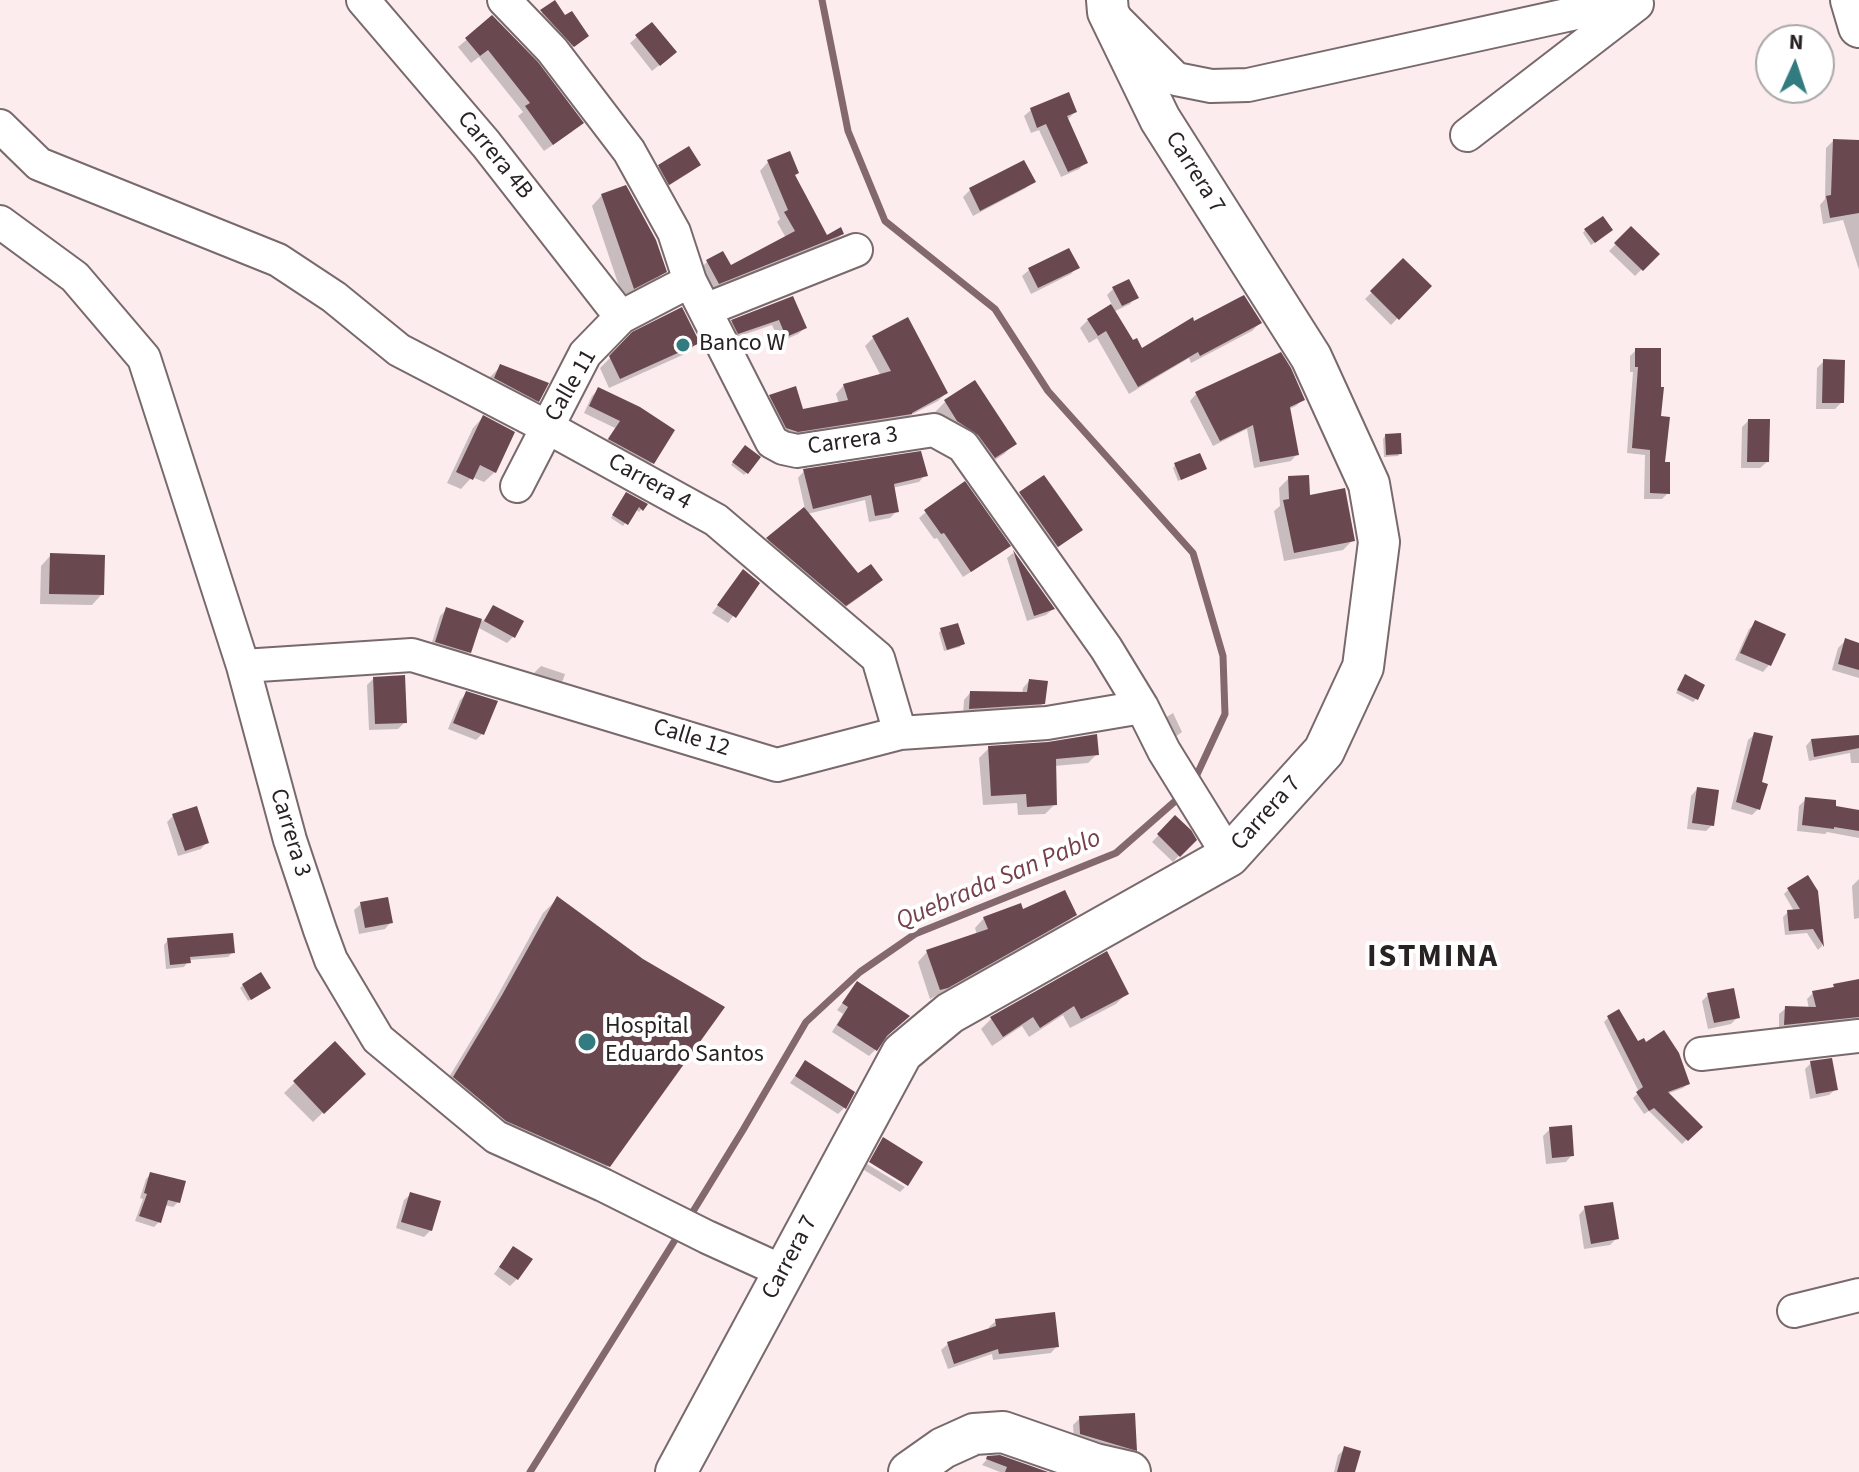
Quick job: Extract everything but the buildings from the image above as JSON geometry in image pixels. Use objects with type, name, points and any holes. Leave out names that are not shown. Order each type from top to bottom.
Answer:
[{"type":"main road","points":[[1851,0],[1859,27]]},
{"type":"main road","name":"Carrera 7","points":[[676,1472],[902,1053],[950,1013],[1229,856],[1324,751],[1363,667],[1379,542],[1369,484],[1311,357],[1160,119],[1108,6]]},
{"type":"main road","points":[[909,1472],[943,1448],[974,1434],[1003,1432],[1095,1464],[1130,1472]]},
{"type":"street","name":"Carrera 4B","points":[[363,0],[486,144],[621,317]]},
{"type":"street","name":"Carrera 3","points":[[504,0],[552,50],[629,151],[674,232],[690,281],[772,442],[797,451],[934,430],[963,446],[1106,648],[1142,707],[1164,751],[1229,856]]},
{"type":"street","points":[[1108,6],[1176,79],[1223,86],[1248,85],[1635,0]]},
{"type":"street","points":[[1467,135],[1643,0]]},
{"type":"street","name":"Carrera 4","points":[[0,126],[39,164],[278,260],[334,297],[399,350],[716,520],[878,658],[900,733]]},
{"type":"street","name":"Carrera 3","points":[[0,222],[75,277],[144,358],[243,666],[290,840],[320,930],[331,960],[378,1039],[496,1137],[784,1272]]},
{"type":"street","points":[[705,310],[856,250]]},
{"type":"street","name":"Calle 11","points":[[517,486],[585,354],[621,317],[690,281]]},
{"type":"street","name":"Calle 12","points":[[243,666],[412,655],[777,765],[900,733],[1047,723],[1142,707]]},
{"type":"street","points":[[1701,1054],[1859,1036]]},
{"type":"street","points":[[1794,1311],[1859,1295]]},
{"type":"waterway","name":"Quebrada San Pablo","points":[[822,0],[848,131],[885,221],[995,309],[1048,391],[1193,553],[1223,656],[1225,714],[1194,781]]},
{"type":"waterway","name":"Quebrada San Pablo","points":[[689,1218],[806,1022],[860,972],[915,934],[1116,853],[1181,796]]},
{"type":"waterway","name":"Quebrada San Pablo","points":[[530,1472],[680,1232]]},
{"type":"place","name":"Banco W","points":[[683,345]]},
{"type":"place","name":"Hospital Eduardo Santos","points":[[587,1042]]},
{"type":"district","name":"ISTMINA","points":[[1433,959]]}]
